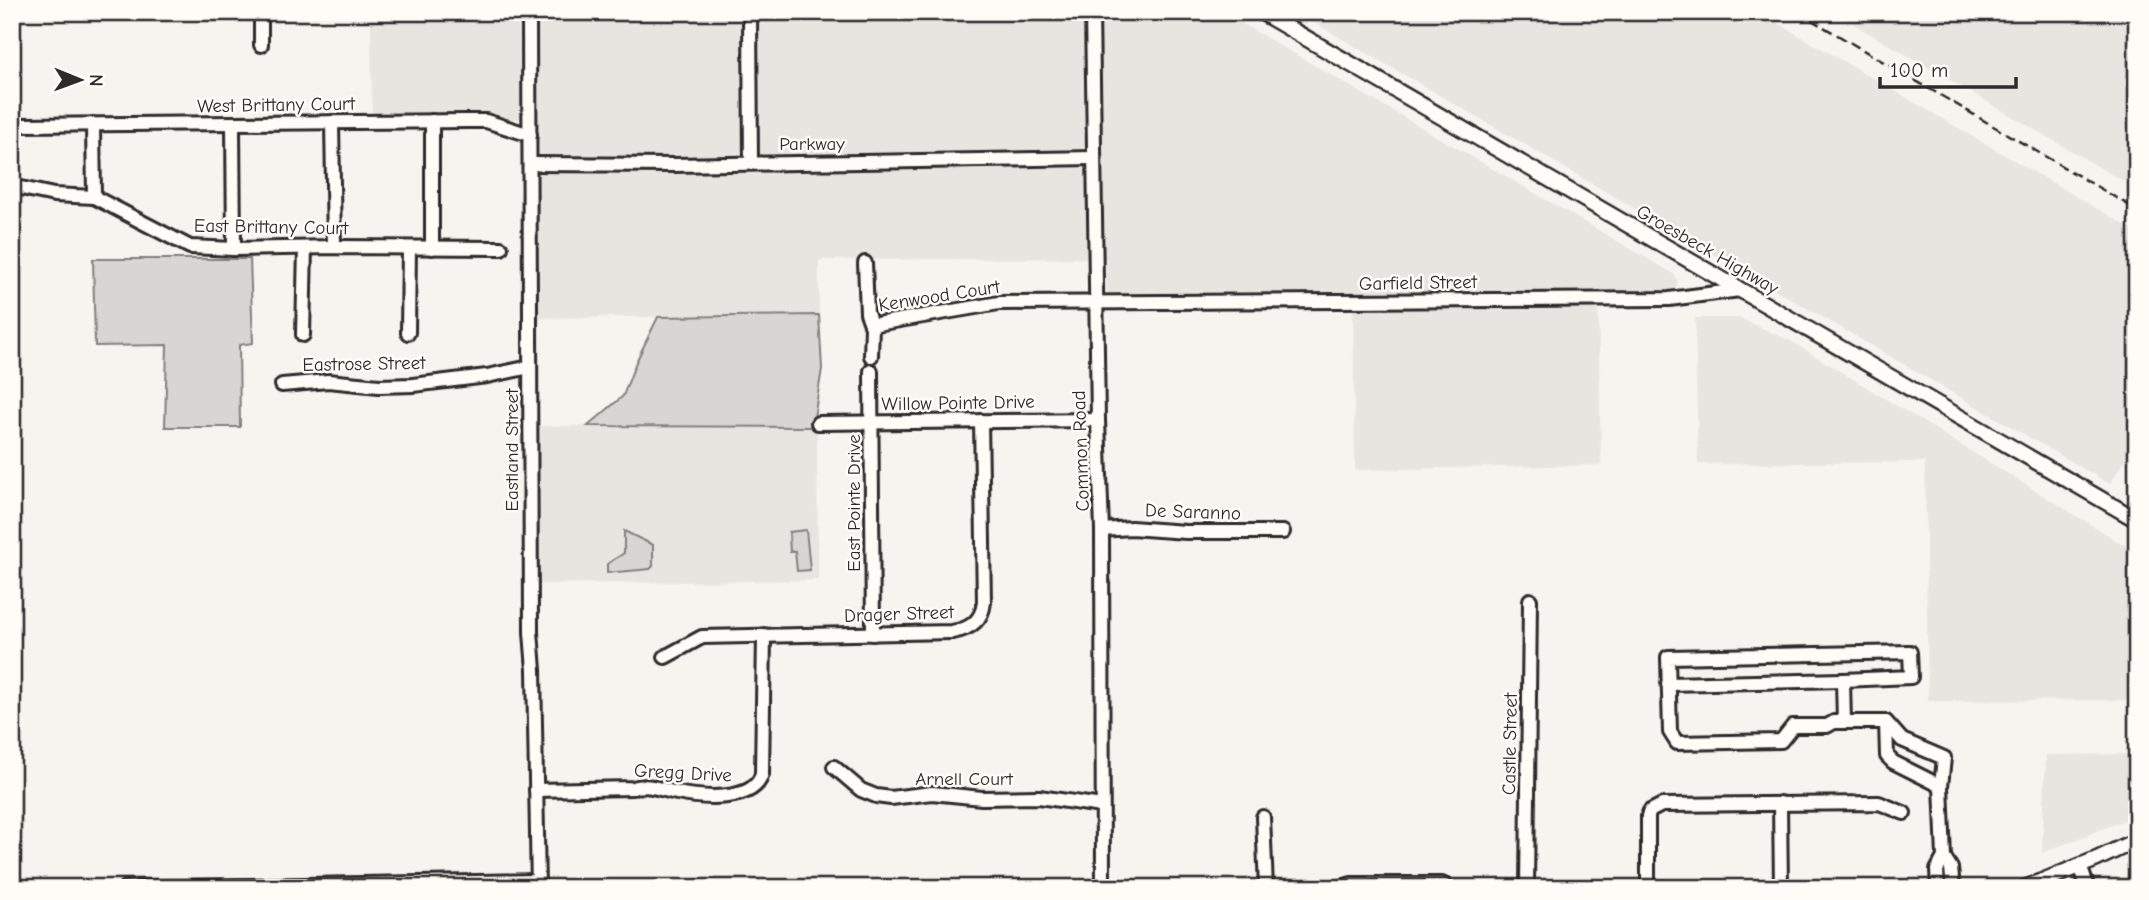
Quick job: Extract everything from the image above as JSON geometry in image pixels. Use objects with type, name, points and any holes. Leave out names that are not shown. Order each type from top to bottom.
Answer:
[{"type":"main road","name":"Groesbeck Highway","points":[[1261,12],[2137,520]]},
{"type":"main road","points":[[2025,888],[2137,840]]},
{"type":"street","points":[[261,12],[261,45]]},
{"type":"street","name":"Eastland Street","points":[[529,12],[531,632],[538,884]]},
{"type":"street","points":[[750,12],[751,163]]},
{"type":"street","name":"Common Road","points":[[1091,12],[1097,420],[1102,530],[1103,888]]},
{"type":"street","points":[[432,121],[432,248]]},
{"type":"street","name":"West Brittany Court","points":[[20,125],[486,121],[530,135]]},
{"type":"street","points":[[332,122],[334,247]]},
{"type":"street","points":[[93,124],[94,197]]},
{"type":"street","points":[[233,124],[234,249]]},
{"type":"street","name":"Parkway","points":[[531,164],[1094,158]]},
{"type":"street","name":"East Brittany Court","points":[[12,186],[54,195],[94,197],[191,247],[500,248]]},
{"type":"street","points":[[303,335],[305,248]]},
{"type":"street","points":[[408,333],[409,248]]},
{"type":"street","name":"Kenwood Court","points":[[865,263],[866,313],[871,325],[871,356]]},
{"type":"street","name":"Garfield Street","points":[[1096,304],[1669,299],[1740,290]]},
{"type":"street","name":"Kenwood Court","points":[[871,325],[985,304],[1096,304]]},
{"type":"street","name":"Eastrose Street","points":[[282,385],[328,380],[379,386],[414,385],[487,376],[530,367]]},
{"type":"street","name":"East Pointe Drive","points":[[872,371],[873,634]]},
{"type":"street","name":"Willow Pointe Drive","points":[[818,423],[1097,420]]},
{"type":"street","name":"Drager Street","points":[[665,657],[702,637],[952,632],[969,628],[979,617],[984,602],[981,421]]},
{"type":"street","name":"De Saranno","points":[[1102,530],[1131,528],[1186,532],[1283,532]]},
{"type":"street","name":"Castle Street","points":[[1527,888],[1530,600]]},
{"type":"street","name":"Gregg Drive","points":[[536,789],[633,788],[643,785],[691,795],[738,795],[749,792],[757,786],[762,774],[764,635]]},
{"type":"street","points":[[1668,684],[1910,677],[1910,652],[1668,657],[1668,684],[1670,732],[1677,743],[1781,741],[1793,726],[1827,726],[1834,722],[1886,722],[1902,740],[1944,758],[1941,786],[1944,857],[1951,868],[1953,888]]},
{"type":"street","points":[[1843,680],[1844,722]]},
{"type":"street","points":[[1886,722],[1887,756],[1893,762],[1941,786]]},
{"type":"street","name":"Arnell Court","points":[[834,767],[861,790],[876,796],[891,798],[932,793],[982,798],[1039,797],[1102,806]]},
{"type":"street","points":[[1780,803],[1781,888]]},
{"type":"street","points":[[1647,888],[1648,816],[1662,805],[1879,803],[1904,813]]},
{"type":"street","points":[[1263,817],[1266,888]]},
{"type":"street","points":[[1938,888],[1937,870],[1944,857]]},
{"type":"street","points":[[2080,866],[2088,888]]},
{"type":"street","points":[[125,888],[538,884]]},
{"type":"street","points":[[1339,888],[1351,884],[1442,884],[1449,888]]},
{"type":"shaded area","points":[[390,12],[1222,12],[1674,274],[1678,282],[1675,290],[1671,292],[1598,295],[1601,465],[1355,470],[1353,297],[1112,300],[1107,293],[1106,258],[819,260],[819,315],[538,318],[537,119],[372,118],[371,19],[389,19]]},
{"type":"shaded area","points":[[1296,12],[1759,12],[2137,232],[2137,446],[2133,446],[2110,484]]},
{"type":"shaded area","points":[[1833,12],[2137,12],[2137,189]]},
{"type":"shaded area","points":[[93,259],[250,259],[253,343],[239,345],[240,427],[165,427],[167,345],[95,346]]},
{"type":"shaded area","points":[[819,315],[822,369],[814,418],[817,427],[588,426],[623,396],[658,317]]},
{"type":"shaded area","points":[[1695,318],[1739,318],[1789,340],[2137,553],[2137,815],[2042,853],[2046,755],[2134,754],[2135,700],[1928,701],[1925,462],[1698,464]]},
{"type":"shaded area","points":[[539,426],[817,427],[818,580],[539,584]]},
{"type":"shaded area","points":[[806,530],[810,570],[797,571],[795,551],[790,552],[789,532]]},
{"type":"shaded area","points":[[624,531],[653,545],[653,566],[650,569],[607,573],[607,564],[624,553]]},
{"type":"railway","points":[[1798,12],[2137,210]]}]
